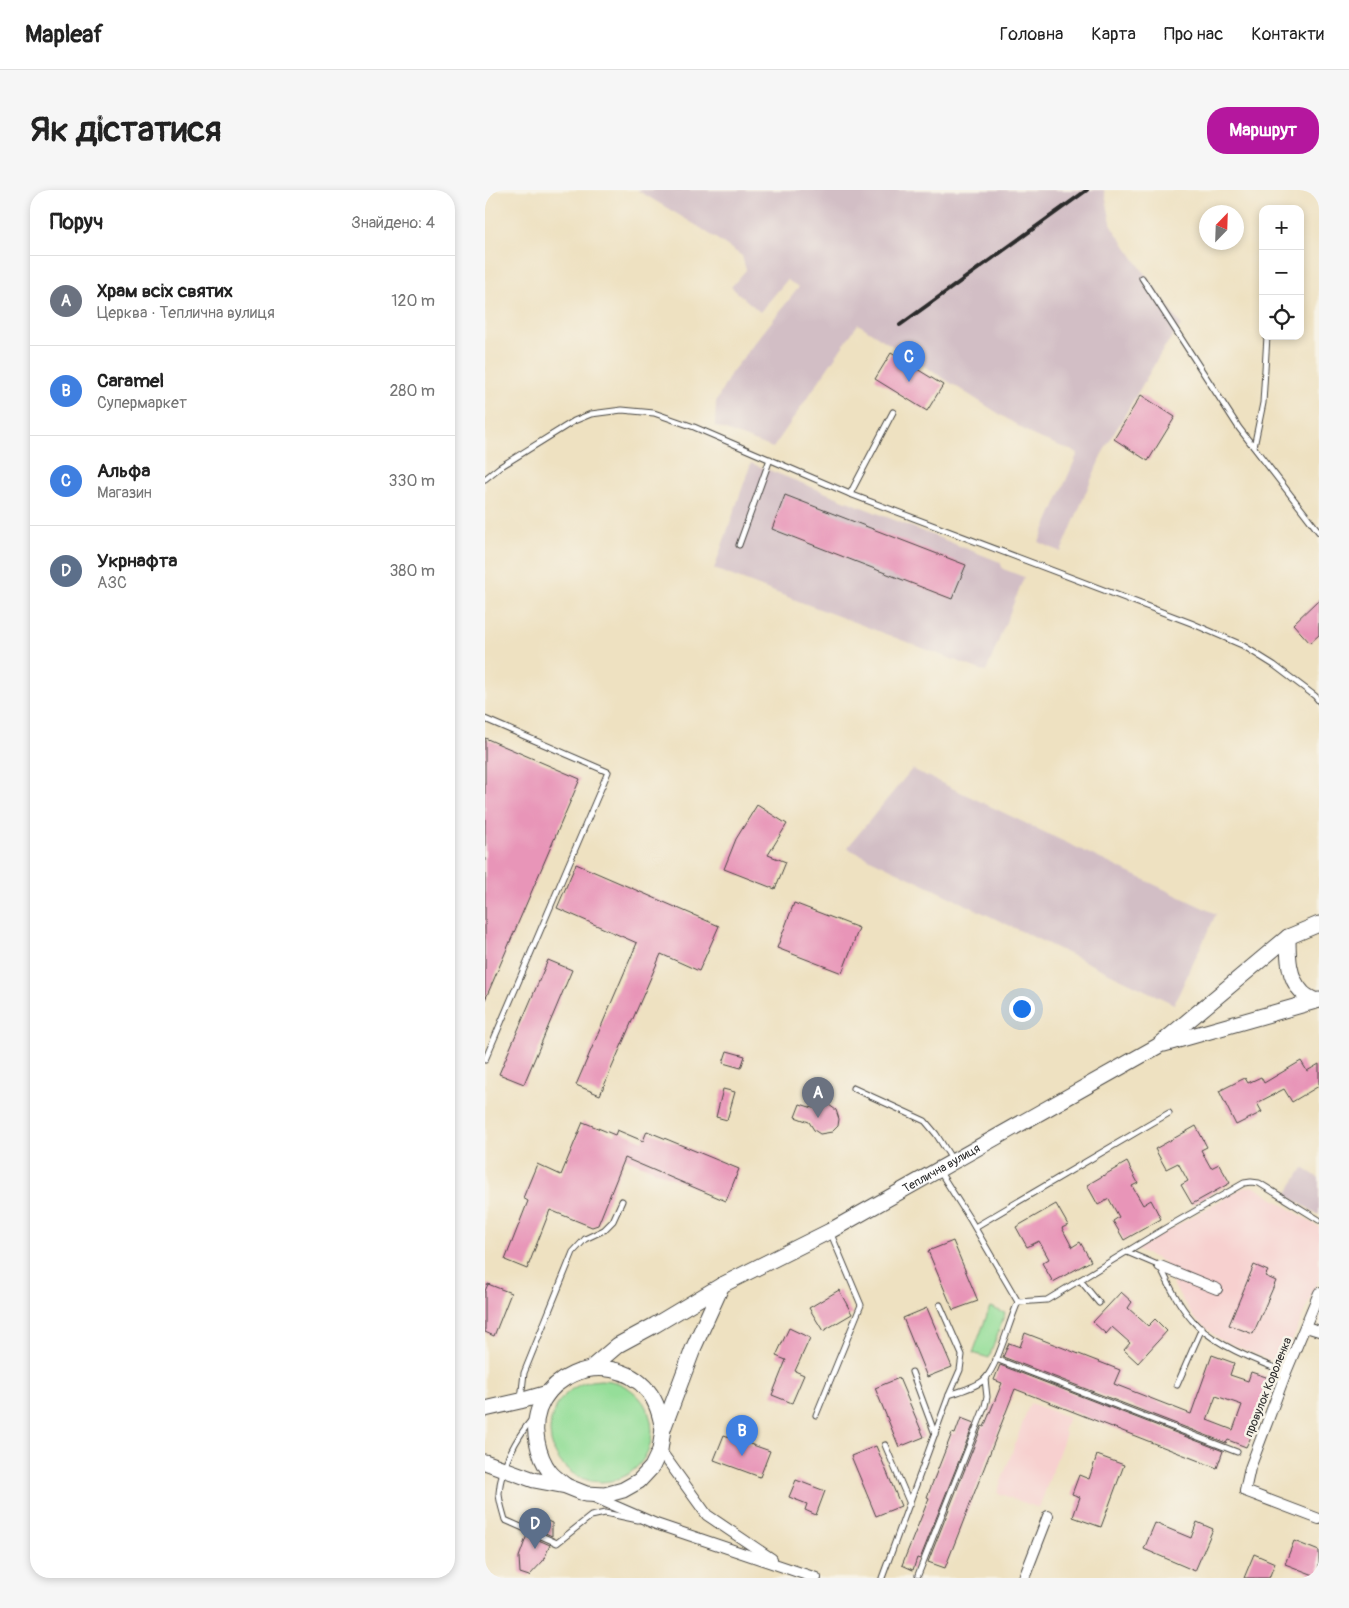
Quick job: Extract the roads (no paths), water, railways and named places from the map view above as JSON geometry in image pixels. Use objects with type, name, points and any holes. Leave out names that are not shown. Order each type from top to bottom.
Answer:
[{"type":"main road","name":"Теплична вулиця","points":[[591,1368],[618,1345],[721,1285],[830,1231],[1158,1046],[1288,937],[1319,924]]},
{"type":"main road","points":[[1288,937],[1288,959],[1292,976],[1302,992],[1317,1001]]},
{"type":"main road","name":"Теплична вулиця","points":[[1158,1046],[1317,1001]]},
{"type":"main road","points":[[485,1462],[534,1480],[566,1486],[586,1494],[605,1495],[623,1490],[639,1481],[652,1467],[660,1450],[663,1429],[693,1349],[721,1285]]},
{"type":"main road","points":[[566,1486],[550,1472],[539,1454],[535,1433],[538,1412],[548,1393],[561,1380],[576,1372],[591,1368],[612,1369],[632,1377],[648,1391],[659,1409],[663,1429]]},
{"type":"main road","points":[[485,1409],[548,1393]]},
{"type":"street","points":[[1161,1266],[1217,1289]]},
{"type":"street","name":"провулок Короленка","points":[[1319,1293],[1250,1468],[1245,1491],[1319,1519]]},
{"type":"street","points":[[1306,1326],[1319,1331]]},
{"type":"street","points":[[660,1450],[707,1514],[783,1566]]},
{"type":"street","points":[[586,1494],[656,1524],[815,1578]]},
{"type":"street","points":[[1024,1578],[1048,1516]]},
{"type":"lane","points":[[1142,278],[1239,428],[1319,532]]},
{"type":"lane","points":[[1254,447],[1263,404],[1267,340]]},
{"type":"lane","points":[[485,479],[500,467],[574,421],[591,414],[622,410],[654,414],[694,427],[850,494],[1191,623],[1242,645],[1317,694],[1319,701]]},
{"type":"lane","points":[[850,494],[893,412]]},
{"type":"lane","points":[[739,545],[770,459]]},
{"type":"lane","points":[[485,719],[608,772],[485,1060]]},
{"type":"lane","points":[[853,1088],[925,1121],[936,1134],[953,1162]]},
{"type":"lane","points":[[975,1227],[1169,1113]]},
{"type":"lane","points":[[938,1170],[975,1227],[1019,1302]]},
{"type":"lane","points":[[1019,1302],[1047,1300],[1241,1184],[1259,1183],[1319,1220]]},
{"type":"lane","points":[[520,1401],[524,1373],[573,1252],[585,1239],[605,1230],[613,1221],[622,1201]]},
{"type":"lane","points":[[816,1415],[861,1305],[830,1231]]},
{"type":"lane","points":[[1127,1252],[1161,1266],[1172,1291],[1192,1321],[1217,1341],[1269,1366],[1287,1372]]},
{"type":"lane","points":[[1080,1280],[1099,1303]]},
{"type":"lane","points":[[949,1395],[985,1379],[996,1358],[1019,1302]]},
{"type":"lane","points":[[882,1578],[949,1395],[960,1370],[963,1355],[939,1305]]},
{"type":"lane","points":[[1177,1385],[1202,1328]]},
{"type":"lane","points":[[996,1358],[1237,1452]]},
{"type":"lane","points":[[912,1372],[935,1434]]},
{"type":"lane","points":[[918,1575],[985,1406],[987,1397],[985,1379]]},
{"type":"lane","points":[[538,1412],[523,1429],[512,1450],[505,1470],[499,1495],[505,1520],[557,1543],[591,1516],[605,1513],[656,1524]]},
{"type":"lane","points":[[885,1444],[910,1505]]},
{"type":"railway","points":[[900,325],[1087,190]]},
{"type":"place","name":"Альфа","points":[[909,382]]},
{"type":"place","name":"Храм всіх святих","points":[[818,1118]]},
{"type":"place","name":"Caramel","points":[[742,1456]]},
{"type":"place","name":"Укрнафта","points":[[535,1549]]}]
